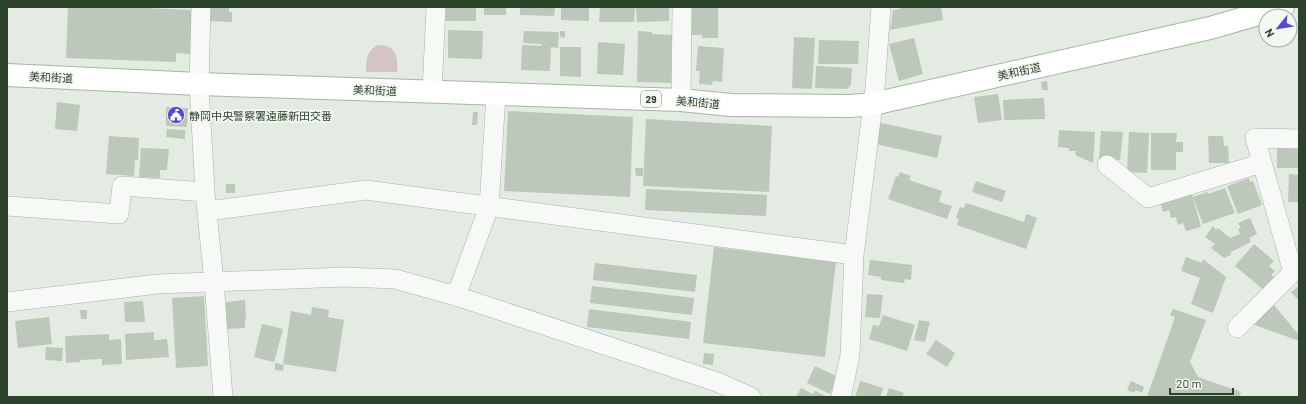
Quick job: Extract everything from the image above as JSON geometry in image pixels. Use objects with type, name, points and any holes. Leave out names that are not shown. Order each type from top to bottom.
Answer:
[{"type":"main road","name":"美和街道","points":[[7,75],[199,84],[681,100],[731,105],[851,106],[874,104],[1210,28],[1283,7]]},
{"type":"street","points":[[201,7],[199,84],[205,192],[208,211],[223,397]]},
{"type":"street","points":[[432,92],[436,7]]},
{"type":"street","points":[[681,100],[682,7]]},
{"type":"street","points":[[841,397],[850,355],[854,255],[874,104],[881,7]]},
{"type":"street","points":[[456,296],[489,207],[496,94]]},
{"type":"street","points":[[1237,328],[1293,272],[1294,260],[1255,138],[1299,139]]},
{"type":"street","points":[[1107,165],[1148,198],[1262,163]]},
{"type":"street","points":[[7,206],[119,214],[122,186],[205,192]]},
{"type":"street","points":[[208,211],[366,190],[854,255]]},
{"type":"street","points":[[7,302],[158,284],[345,277],[395,279],[456,296],[717,382],[751,397]]},
{"type":"shaded area","points":[[377,45],[383,45],[392,49],[396,56],[397,72],[366,72],[367,57]]},
{"type":"building","points":[[68,7],[122,7],[192,10],[191,54],[176,53],[176,62],[66,58]]},
{"type":"building","points":[[208,7],[229,7],[229,12],[232,12],[232,22],[207,21]]},
{"type":"building","points":[[445,7],[476,7],[476,21],[444,21]]},
{"type":"building","points":[[484,7],[506,7],[506,15],[484,15]]},
{"type":"building","points":[[520,7],[555,7],[554,16],[520,15]]},
{"type":"building","points":[[561,7],[589,7],[589,21],[561,20]]},
{"type":"building","points":[[600,7],[635,7],[634,22],[599,22]]},
{"type":"building","points":[[636,7],[669,7],[669,21],[637,22]]},
{"type":"building","points":[[900,7],[941,7],[943,20],[890,30],[893,10],[900,9]]},
{"type":"building","points":[[692,8],[718,8],[718,38],[702,38],[702,35],[691,35]]},
{"type":"building","points":[[448,30],[483,31],[482,59],[448,58]]},
{"type":"building","points":[[524,31],[559,32],[558,48],[551,47],[550,71],[521,70],[522,45],[541,46],[541,44],[523,43]]},
{"type":"building","points":[[560,31],[565,31],[565,38],[560,37]]},
{"type":"building","points":[[638,31],[652,32],[652,34],[672,35],[671,83],[637,82]]},
{"type":"building","points":[[794,37],[815,38],[812,89],[792,88]]},
{"type":"building","points":[[914,38],[923,74],[899,81],[889,44]]},
{"type":"building","points":[[819,40],[859,41],[858,64],[818,64]]},
{"type":"building","points":[[598,42],[625,44],[623,75],[597,74]]},
{"type":"building","points":[[698,46],[724,48],[722,82],[713,81],[712,85],[699,84],[700,71],[696,71]]},
{"type":"building","points":[[560,47],[581,47],[581,77],[560,76]]},
{"type":"building","points":[[816,66],[852,68],[851,85],[847,89],[815,88]]},
{"type":"building","points":[[1047,81],[1048,90],[1042,90],[1041,82]]},
{"type":"building","points":[[998,94],[1002,120],[978,123],[974,97]]},
{"type":"building","points":[[1044,98],[1045,119],[1004,120],[1003,100]]},
{"type":"building","points":[[57,102],[80,105],[77,131],[55,129]]},
{"type":"building","points":[[166,107],[188,108],[187,127],[166,126]]},
{"type":"building","points":[[508,111],[633,117],[630,197],[504,191]]},
{"type":"building","points":[[473,112],[478,112],[477,125],[472,125]]},
{"type":"building","points":[[646,119],[772,126],[769,192],[643,186]]},
{"type":"building","points":[[881,123],[942,136],[937,158],[876,144]]},
{"type":"building","points":[[167,129],[185,130],[185,139],[166,137]]},
{"type":"building","points":[[1059,130],[1095,132],[1093,163],[1075,155],[1076,151],[1069,151],[1069,148],[1058,147]]},
{"type":"building","points":[[1101,131],[1123,132],[1120,160],[1099,159]]},
{"type":"building","points":[[1129,132],[1149,133],[1147,173],[1127,172]]},
{"type":"building","points":[[1151,133],[1177,133],[1176,142],[1183,142],[1183,152],[1176,152],[1176,170],[1151,170]]},
{"type":"building","points":[[109,136],[139,138],[138,160],[135,160],[134,176],[106,174]]},
{"type":"building","points":[[1208,136],[1223,136],[1224,146],[1228,146],[1229,163],[1209,163]]},
{"type":"building","points":[[1277,147],[1299,147],[1299,168],[1277,168]]},
{"type":"building","points":[[141,148],[169,149],[167,170],[160,170],[160,178],[139,177]]},
{"type":"building","points":[[635,168],[643,168],[643,176],[636,176]]},
{"type":"building","points":[[900,172],[911,176],[909,180],[942,191],[939,202],[952,206],[947,219],[888,199],[896,176],[898,177]]},
{"type":"building","points":[[1289,174],[1299,175],[1299,202],[1288,202]]},
{"type":"building","points":[[1249,178],[1250,182],[1253,181],[1262,205],[1238,214],[1227,186]]},
{"type":"building","points":[[976,181],[1006,191],[1002,202],[972,192]]},
{"type":"building","points":[[226,184],[235,184],[235,193],[226,193]]},
{"type":"building","points":[[1225,188],[1235,213],[1203,224],[1193,197]]},
{"type":"building","points":[[646,189],[767,195],[766,216],[645,210]]},
{"type":"building","points":[[1192,194],[1201,227],[1186,231],[1183,223],[1178,225],[1176,217],[1171,218],[1169,210],[1163,212],[1160,202]]},
{"type":"building","points":[[966,203],[1024,222],[1026,214],[1037,218],[1026,249],[957,225],[959,219],[956,218],[960,207],[964,208]]},
{"type":"building","points":[[1250,218],[1257,234],[1249,238],[1251,242],[1231,252],[1231,255],[1224,258],[1211,248],[1215,244],[1205,237],[1213,226],[1216,230],[1218,228],[1230,238],[1240,234],[1238,229],[1241,228],[1238,223]]},
{"type":"building","points":[[1254,244],[1274,261],[1269,266],[1275,271],[1271,275],[1275,278],[1265,291],[1235,266]]},
{"type":"building","points":[[714,247],[836,262],[825,357],[703,343]]},
{"type":"building","points":[[1186,257],[1202,263],[1203,259],[1226,277],[1213,313],[1191,304],[1200,278],[1181,271]]},
{"type":"building","points":[[870,260],[912,265],[911,280],[905,279],[904,283],[881,280],[881,277],[868,275]]},
{"type":"building","points":[[595,263],[697,275],[695,292],[593,280]]},
{"type":"building","points":[[592,286],[694,298],[692,315],[590,303]]},
{"type":"building","points":[[1299,286],[1299,301],[1291,292]]},
{"type":"building","points":[[867,294],[883,295],[880,318],[865,317]]},
{"type":"building","points":[[204,296],[208,366],[176,368],[172,298]]},
{"type":"building","points":[[245,300],[245,328],[227,329],[226,302]]},
{"type":"building","points":[[143,301],[145,322],[125,322],[124,302]]},
{"type":"building","points":[[1274,305],[1299,335],[1299,341],[1252,324]]},
{"type":"building","points":[[312,307],[329,310],[328,317],[344,320],[336,372],[283,364],[291,311],[311,315]]},
{"type":"building","points":[[589,309],[691,322],[689,339],[587,327]]},
{"type":"building","points":[[1173,309],[1206,320],[1190,362],[1198,377],[1241,392],[1239,397],[1147,397],[1175,317],[1170,315]]},
{"type":"building","points":[[80,310],[87,310],[87,319],[81,319]]},
{"type":"building","points":[[883,315],[915,325],[907,351],[869,339],[873,325],[879,326]]},
{"type":"building","points":[[49,317],[52,344],[18,348],[15,321]]},
{"type":"building","points":[[919,320],[930,322],[925,342],[914,340]]},
{"type":"building","points":[[262,324],[283,329],[274,362],[254,357]]},
{"type":"building","points":[[154,332],[154,340],[167,339],[169,357],[126,360],[125,334]]},
{"type":"building","points":[[109,334],[109,340],[121,339],[122,364],[102,365],[102,359],[80,360],[80,362],[66,363],[65,336]]},
{"type":"building","points":[[936,340],[955,353],[947,367],[926,354]]},
{"type":"building","points":[[46,347],[63,348],[62,361],[45,360]]},
{"type":"building","points":[[704,353],[714,354],[713,365],[703,364]]},
{"type":"building","points":[[275,363],[284,365],[283,371],[275,370]]},
{"type":"building","points":[[815,366],[838,377],[830,394],[807,383]]},
{"type":"building","points":[[860,381],[883,388],[880,397],[855,397]]},
{"type":"building","points":[[1131,381],[1144,387],[1142,393],[1135,390],[1134,393],[1127,390]]},
{"type":"building","points":[[801,388],[813,394],[815,391],[826,396],[796,397]]},
{"type":"building","points":[[889,388],[904,393],[902,397],[886,397]]},
{"type":"place","name":"静岡中央警察署遠藤新田交番","points":[[176,115]]}]
